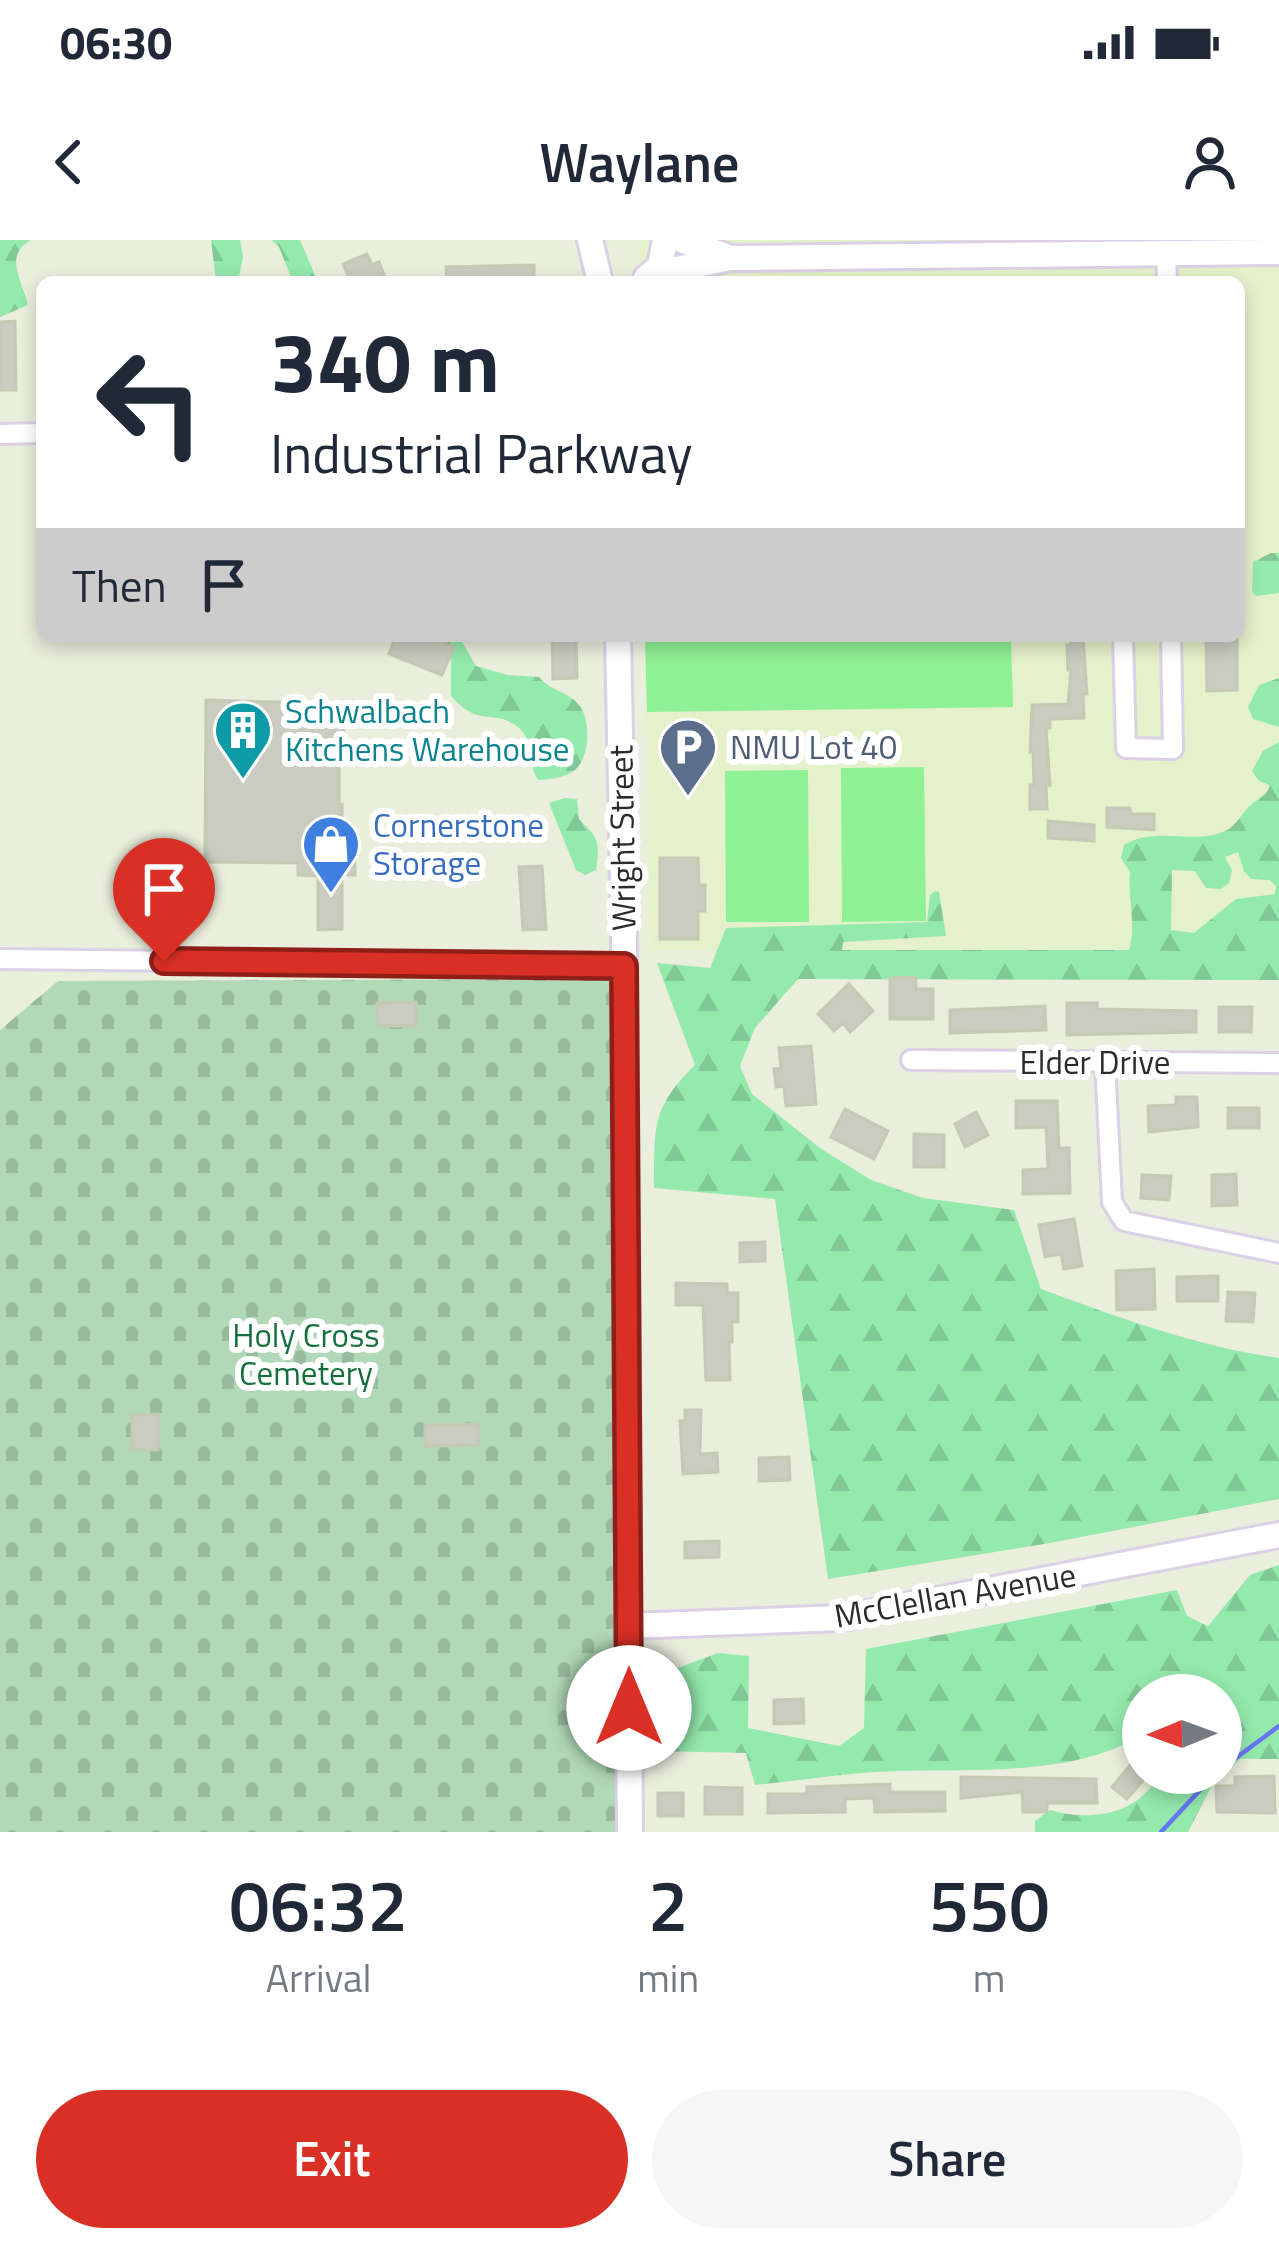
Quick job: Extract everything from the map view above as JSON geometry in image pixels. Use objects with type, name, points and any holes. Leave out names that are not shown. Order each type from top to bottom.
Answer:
[{"type":"main road","points":[[648,276],[664,256],[665,240]]},
{"type":"main road","points":[[681,240],[730,258]]},
{"type":"main road","points":[[658,276],[730,258],[1279,252]]},
{"type":"main road","name":"Wright Street","points":[[617,642],[630,1832]]},
{"type":"main road","name":"McClellan Avenue","points":[[628,1626],[842,1618],[1279,1535]]},
{"type":"street","points":[[1166,252],[1167,276]]},
{"type":"street","points":[[0,434],[36,434]]},
{"type":"street","points":[[1123,642],[1126,748],[1173,749],[1172,642]]},
{"type":"street","points":[[0,959],[624,966]]},
{"type":"street","name":"Elder Drive","points":[[910,1060],[1279,1063]]},
{"type":"street","points":[[1105,1062],[1112,1202],[1124,1221],[1279,1253]]},
{"type":"shaded area","points":[[640,240],[1279,240],[1279,949],[650,951],[645,642],[1245,642],[1245,276],[640,276]]},
{"type":"green space","points":[[0,240],[31,240],[16,261],[28,305],[0,317]]},
{"type":"green space","points":[[211,240],[240,240],[239,276],[215,276]]},
{"type":"green space","points":[[272,240],[300,240],[315,276],[291,276]]},
{"type":"green space","points":[[1279,553],[1279,593],[1256,596],[1253,562]]},
{"type":"green space","points":[[441,642],[462,642],[476,666],[539,677],[575,700],[586,719],[587,737],[576,769],[538,780],[526,738],[518,727],[470,712],[451,696],[451,649]]},
{"type":"green space","points":[[645,642],[1011,642],[1013,707],[647,712]]},
{"type":"green space","points":[[1279,678],[1279,727],[1253,719],[1248,707],[1259,685]]},
{"type":"green space","points":[[1279,742],[1279,980],[798,979],[755,1028],[740,1066],[752,1094],[820,1148],[871,1180],[923,1198],[1014,1210],[1041,1289],[1188,1339],[1279,1358],[1279,1499],[828,1579],[775,1199],[654,1188],[658,1121],[670,1094],[695,1065],[657,963],[710,968],[726,928],[927,922],[930,895],[935,891],[939,892],[946,936],[843,942],[842,950],[1129,950],[1130,872],[1121,858],[1124,845],[1149,836],[1200,837],[1229,829],[1270,785],[1252,771],[1263,751]],"holes":[[[1238,852],[1251,879],[1270,880],[1276,886],[1275,894],[1236,899],[1194,933],[1171,930],[1172,870],[1195,871],[1206,888],[1221,889],[1229,883],[1232,870],[1225,857]]]},
{"type":"green space","points":[[924,767],[926,921],[842,922],[841,768]]},
{"type":"green space","points":[[808,770],[809,922],[726,922],[725,771]]},
{"type":"green space","points":[[577,799],[579,819],[596,841],[596,870],[585,875],[576,870],[549,803]]},
{"type":"green space","name":"Holy Cross Cemetery","points":[[610,979],[616,1832],[0,1832],[0,1030],[58,981]]},
{"type":"green space","points":[[1279,1565],[1279,1759],[1242,1759],[1242,1674],[1122,1674],[1122,1745],[1039,1766],[875,1772],[755,1785],[746,1753],[656,1751],[654,1667],[675,1669],[718,1653],[749,1656],[748,1728],[839,1746],[864,1728],[866,1649],[1177,1590],[1187,1616],[1208,1626],[1250,1575]]},
{"type":"green space","points":[[1144,1794],[1207,1794],[1188,1832],[1035,1832],[1035,1821],[1050,1810],[1097,1815]]},
{"type":"building","points":[[367,254],[372,265],[379,262],[385,276],[348,276],[343,264]]},
{"type":"building","points":[[534,265],[534,276],[447,276],[446,267]]},
{"type":"building","points":[[15,321],[16,390],[0,390],[0,322]]},
{"type":"building","points":[[394,642],[442,642],[454,647],[442,675],[389,654]]},
{"type":"building","points":[[552,642],[576,642],[577,678],[553,679]]},
{"type":"building","points":[[1083,642],[1084,718],[1050,719],[1050,728],[1046,728],[1047,809],[1030,809],[1032,705],[1068,704],[1067,645]]},
{"type":"building","points":[[1206,642],[1237,642],[1237,690],[1207,691]]},
{"type":"building","points":[[206,700],[344,704],[339,804],[342,850],[355,850],[355,875],[342,875],[342,929],[318,930],[318,876],[298,875],[298,863],[205,862]]},
{"type":"building","points":[[1107,808],[1154,814],[1154,830],[1107,827]]},
{"type":"building","points":[[1048,821],[1094,825],[1094,841],[1048,838]]},
{"type":"building","points":[[660,858],[698,858],[705,911],[698,911],[698,939],[660,939]]},
{"type":"building","points":[[542,866],[546,929],[523,930],[519,867]]},
{"type":"building","points":[[916,977],[916,989],[933,989],[933,1019],[890,1019],[890,978]]},
{"type":"building","points":[[849,984],[873,1011],[850,1032],[843,1023],[834,1031],[818,1014]]},
{"type":"building","points":[[416,1002],[417,1026],[378,1026],[377,1003]]},
{"type":"building","points":[[1067,1003],[1097,1003],[1097,1009],[1196,1011],[1196,1032],[1067,1035]]},
{"type":"building","points":[[1045,1006],[1046,1030],[950,1033],[950,1010]]},
{"type":"building","points":[[1219,1007],[1252,1007],[1251,1032],[1219,1032]]},
{"type":"building","points":[[811,1046],[816,1104],[786,1106],[784,1086],[776,1087],[779,1048]]},
{"type":"building","points":[[1176,1097],[1197,1097],[1198,1127],[1149,1132],[1148,1106],[1176,1105]]},
{"type":"building","points":[[1016,1101],[1057,1101],[1059,1148],[1069,1148],[1070,1193],[1023,1194],[1023,1170],[1048,1169],[1046,1127],[1016,1128]]},
{"type":"building","points":[[1228,1108],[1259,1108],[1259,1128],[1228,1128]]},
{"type":"building","points":[[845,1109],[888,1131],[874,1159],[831,1137]]},
{"type":"building","points":[[976,1112],[988,1135],[965,1147],[955,1124]]},
{"type":"building","points":[[914,1134],[944,1135],[944,1167],[914,1167]]},
{"type":"building","points":[[1236,1174],[1237,1205],[1212,1206],[1212,1175]]},
{"type":"building","points":[[1142,1175],[1171,1176],[1169,1200],[1141,1198]]},
{"type":"building","points":[[1074,1219],[1082,1266],[1064,1269],[1061,1254],[1045,1257],[1039,1225]]},
{"type":"building","points":[[765,1242],[765,1261],[740,1262],[740,1243]]},
{"type":"building","points":[[1154,1269],[1155,1309],[1117,1310],[1116,1271]]},
{"type":"building","points":[[1218,1276],[1218,1301],[1177,1301],[1177,1277]]},
{"type":"building","points":[[676,1283],[727,1284],[727,1293],[738,1293],[738,1322],[732,1322],[729,1342],[730,1380],[706,1380],[703,1305],[676,1305]]},
{"type":"building","points":[[1228,1292],[1255,1293],[1253,1322],[1226,1321]]},
{"type":"building","points":[[685,1410],[701,1410],[700,1454],[717,1453],[718,1472],[683,1474],[680,1421],[685,1421]]},
{"type":"building","points":[[158,1414],[158,1450],[132,1450],[132,1415]]},
{"type":"building","points":[[478,1424],[478,1445],[425,1446],[425,1425]]},
{"type":"building","points":[[789,1457],[790,1480],[759,1481],[759,1458]]},
{"type":"building","points":[[719,1541],[719,1557],[685,1558],[685,1542]]},
{"type":"building","points":[[803,1699],[804,1723],[774,1724],[774,1700]]},
{"type":"building","points":[[1122,1775],[1122,1794],[1131,1794],[1127,1799],[1112,1787]]},
{"type":"building","points":[[1274,1776],[1275,1813],[1217,1812],[1216,1794],[1242,1794],[1242,1777]]},
{"type":"building","points":[[961,1777],[1096,1779],[1097,1803],[1047,1803],[1047,1812],[1023,1812],[1022,1792],[961,1798]]},
{"type":"building","points":[[890,1784],[890,1792],[945,1792],[945,1811],[875,1812],[874,1798],[845,1799],[845,1812],[768,1813],[768,1794],[807,1794],[807,1787]]},
{"type":"building","points":[[705,1787],[742,1788],[742,1814],[705,1814]]},
{"type":"building","points":[[658,1793],[683,1793],[683,1816],[658,1816]]},
{"type":"waterway","points":[[1242,1753],[1279,1726]]},
{"type":"waterway","points":[[1161,1832],[1196,1794]]},
{"type":"place","name":"Schwalbach Kitchens Warehouse","points":[[243,781]]},
{"type":"place","name":"NMU Lot 40","points":[[688,798]]},
{"type":"place","name":"Cornerstone Storage","points":[[331,895]]},
{"type":"route","points":[[164,961],[624,966],[629,1708]]}]
